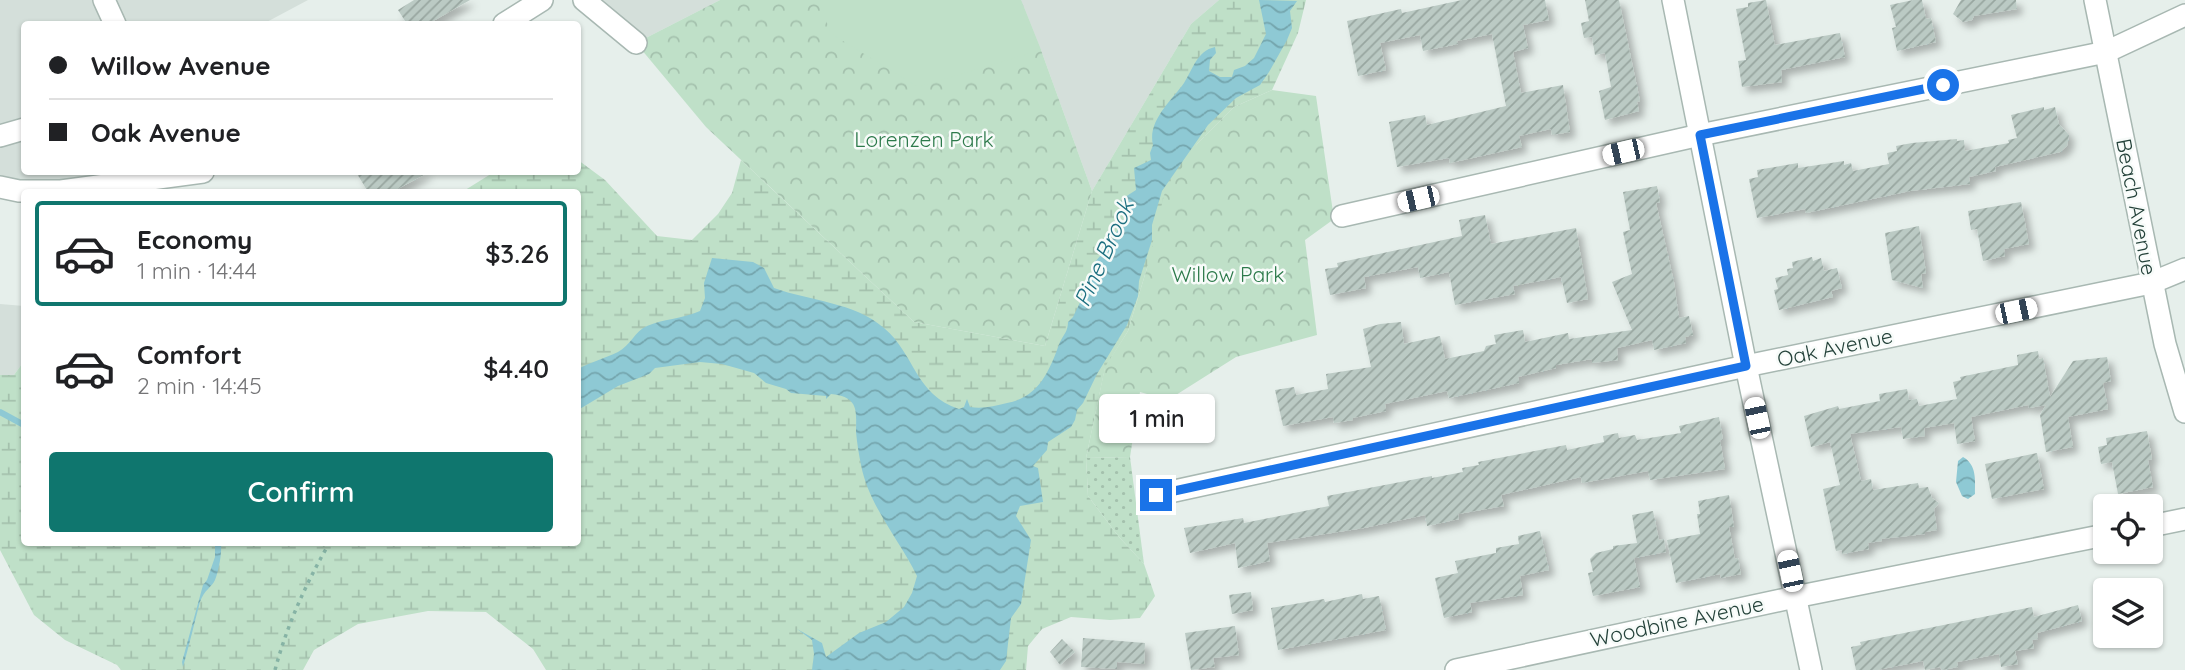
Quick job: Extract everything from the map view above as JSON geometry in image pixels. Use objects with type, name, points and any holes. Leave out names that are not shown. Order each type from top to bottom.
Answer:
[{"type":"street","points":[[509,21],[542,0]]},
{"type":"street","points":[[584,0],[636,43]]},
{"type":"street","points":[[1673,0],[1746,366],[1811,670]]},
{"type":"street","name":"Beach Avenue","points":[[2095,0],[2151,283],[2185,412]]},
{"type":"street","points":[[103,1],[113,21]]},
{"type":"street","points":[[1342,216],[1700,135],[2106,52],[2185,15]]},
{"type":"street","points":[[0,136],[21,130]]},
{"type":"street","points":[[76,189],[181,175]]},
{"type":"street","points":[[0,187],[21,191]]},
{"type":"street","name":"Oak Avenue","points":[[1156,495],[1746,366],[2151,283],[2185,269]]},
{"type":"street","points":[[2163,524],[2185,519]]},
{"type":"street","name":"Woodbine Avenue","points":[[1455,670],[2093,537]]},
{"type":"path","points":[[275,670],[285,634],[328,546]]},
{"type":"shaded area","points":[[0,0],[308,0],[269,21],[21,21],[21,175],[130,175],[63,186],[0,183]]},
{"type":"shaded area","points":[[586,0],[720,0],[636,43]]},
{"type":"shaded area","points":[[1021,0],[1219,0],[1191,24],[1092,191],[1041,50]]},
{"type":"shaded area","points":[[0,304],[21,306],[21,365],[14,375],[0,375]]},
{"type":"green space","name":"Lorenzen Park","points":[[720,0],[1021,0],[1092,191],[1045,346],[914,322],[706,127],[636,43]]},
{"type":"green space","points":[[820,0],[1021,0],[1041,50],[918,87],[830,33]]},
{"type":"green space","points":[[1219,0],[1306,0],[1298,33],[1272,90],[1234,107],[1197,144],[1147,268],[1128,331],[1105,368],[1086,458],[1088,496],[1119,537],[1144,564],[1155,596],[1140,618],[1110,620],[1071,617],[1042,629],[1028,646],[1026,670],[546,670],[533,649],[486,612],[428,611],[358,624],[314,650],[303,670],[121,670],[117,665],[65,640],[34,615],[0,550],[0,375],[14,375],[21,365],[21,546],[581,546],[581,189],[467,189],[489,175],[581,175],[581,162],[605,180],[657,236],[692,240],[718,214],[732,193],[741,160],[914,322],[1045,346],[1092,191],[1191,24]]},
{"type":"green space","name":"Willow Park","points":[[1272,90],[1316,96],[1334,219],[1305,240],[1317,335],[1236,357],[1168,400],[1140,392],[1130,457],[1086,458],[1105,367],[1128,331],[1147,268],[1164,195],[1197,144],[1234,107]]},
{"type":"green space","points":[[1130,457],[1144,564],[1119,537],[1088,496],[1086,458]]},
{"type":"water","name":"Pine Brook","points":[[1259,0],[1297,1],[1290,11],[1292,28],[1287,40],[1260,85],[1236,98],[1208,125],[1162,191],[1152,225],[1152,240],[1139,281],[1138,296],[1127,325],[1077,410],[1071,427],[1048,442],[1047,450],[1033,466],[1038,468],[1043,502],[1020,506],[1016,516],[1031,540],[1021,604],[1011,618],[1006,661],[1000,670],[812,670],[812,640],[797,629],[822,643],[826,657],[859,633],[886,622],[904,607],[917,576],[877,508],[865,480],[857,445],[856,412],[852,402],[831,394],[826,399],[826,396],[791,393],[766,383],[754,373],[722,364],[700,362],[655,368],[649,374],[618,386],[581,408],[581,368],[618,352],[647,326],[700,311],[705,298],[704,283],[712,258],[753,262],[764,268],[774,288],[846,307],[872,319],[894,338],[924,384],[944,403],[959,409],[964,407],[967,399],[970,407],[1018,400],[1036,388],[1048,372],[1068,322],[1089,284],[1094,263],[1108,247],[1127,214],[1121,204],[1122,199],[1136,190],[1134,168],[1151,160],[1154,128],[1167,104],[1204,52],[1215,47],[1216,53],[1210,60],[1209,71],[1220,77],[1232,77],[1234,70],[1245,66],[1254,58],[1266,34]]},
{"type":"water","points":[[1963,457],[1971,464],[1975,478],[1975,494],[1968,499],[1962,496],[1956,482],[1958,461]]},
{"type":"water","points":[[215,546],[221,546],[218,571],[200,602],[183,667],[182,662],[203,585],[215,557]]},
{"type":"building","points":[[414,0],[470,0],[433,21],[405,21],[398,10]]},
{"type":"building","points":[[1462,0],[1545,0],[1549,20],[1523,25],[1528,48],[1513,52],[1521,93],[1563,85],[1570,132],[1552,135],[1551,129],[1519,136],[1522,147],[1450,163],[1449,158],[1397,167],[1389,122],[1425,115],[1427,125],[1506,106],[1492,34],[1423,51],[1420,35],[1380,43],[1386,70],[1358,76],[1347,21],[1401,9],[1402,13]]},
{"type":"building","points":[[1585,0],[1619,0],[1640,101],[1637,102],[1639,111],[1605,120],[1599,91],[1611,87],[1605,53],[1595,55],[1592,37],[1584,38],[1581,23],[1589,21]]},
{"type":"building","points":[[1766,0],[1775,45],[1840,33],[1845,57],[1781,70],[1782,82],[1742,87],[1738,61],[1746,60],[1736,9],[1748,7],[1748,3]]},
{"type":"building","points":[[1922,0],[1926,19],[1931,18],[1936,42],[1897,51],[1892,28],[1896,27],[1890,5]]},
{"type":"building","points":[[1961,0],[2016,0],[2017,9],[1974,16],[1972,20],[1963,22],[1953,14]]},
{"type":"building","points":[[2044,107],[2044,110],[2055,107],[2059,124],[2069,135],[2067,146],[2060,152],[1995,167],[1996,171],[1969,177],[1970,184],[1910,191],[1806,213],[1805,209],[1757,218],[1749,179],[1758,177],[1757,170],[1798,163],[1798,168],[1844,161],[1844,165],[1851,163],[1853,171],[1889,164],[1887,153],[1897,151],[1896,146],[1912,143],[1964,140],[1965,151],[2009,143],[2008,140],[2017,138],[2011,115]]},
{"type":"building","points":[[358,175],[423,175],[398,189],[366,189]]},
{"type":"building","points":[[1657,186],[1660,202],[1656,203],[1674,282],[1679,318],[1689,316],[1693,335],[1685,337],[1686,343],[1654,350],[1652,340],[1617,348],[1618,360],[1592,363],[1592,359],[1556,365],[1556,368],[1518,377],[1519,383],[1449,398],[1447,391],[1385,404],[1386,411],[1353,420],[1334,423],[1333,417],[1283,426],[1275,390],[1294,387],[1296,395],[1328,389],[1326,374],[1371,367],[1363,329],[1380,324],[1401,322],[1404,344],[1440,336],[1445,359],[1484,351],[1486,346],[1496,344],[1494,335],[1523,330],[1525,342],[1568,333],[1569,339],[1632,330],[1612,282],[1632,274],[1623,232],[1630,230],[1623,192]]},
{"type":"building","points":[[2021,202],[2029,244],[2004,249],[2005,256],[1983,261],[1977,229],[1971,230],[1968,211]]},
{"type":"building","points":[[1485,215],[1491,244],[1576,228],[1588,299],[1567,303],[1561,277],[1513,286],[1515,294],[1455,305],[1449,272],[1420,278],[1418,267],[1364,277],[1366,288],[1330,295],[1325,269],[1338,267],[1337,263],[1462,236],[1459,220]]},
{"type":"building","points":[[1919,226],[1926,273],[1921,274],[1923,288],[1892,280],[1885,233]]},
{"type":"building","points":[[1812,257],[1813,261],[1821,258],[1824,271],[1837,268],[1842,288],[1831,291],[1833,297],[1779,310],[1774,290],[1778,289],[1775,278],[1788,275],[1787,269],[1793,268],[1792,262]]},
{"type":"building","points":[[2038,351],[2039,359],[2043,358],[2050,397],[2073,361],[2107,357],[2111,381],[2103,383],[2108,409],[2068,417],[2073,447],[2046,452],[2040,415],[2046,405],[2029,408],[2028,405],[1971,417],[1975,441],[1957,444],[1954,423],[1924,428],[1925,436],[1903,439],[1901,427],[1850,434],[1861,481],[1871,479],[1873,490],[1918,483],[1919,488],[1928,487],[1932,498],[1939,503],[1934,509],[1937,530],[1881,539],[1882,541],[1868,543],[1869,549],[1842,554],[1842,550],[1836,551],[1823,489],[1840,485],[1830,442],[1811,447],[1804,416],[1838,406],[1839,409],[1880,401],[1879,394],[1907,389],[1909,400],[1917,399],[1919,406],[1957,399],[1953,382],[1961,380],[1960,377],[2018,365],[2017,355]]},
{"type":"building","points":[[1719,417],[1725,469],[1650,480],[1648,471],[1582,483],[1581,477],[1501,495],[1504,506],[1458,514],[1459,519],[1427,526],[1425,515],[1364,528],[1267,543],[1270,561],[1238,568],[1235,543],[1190,553],[1184,528],[1243,518],[1244,523],[1329,506],[1327,496],[1463,472],[1462,468],[1479,465],[1478,462],[1566,445],[1567,450],[1604,442],[1603,436],[1618,433],[1619,438],[1635,435],[1637,440],[1681,433],[1679,426]]},
{"type":"building","points":[[2147,431],[2153,487],[2118,494],[2112,462],[2101,464],[2098,447],[2107,445],[2106,438]]},
{"type":"building","points":[[2037,453],[2044,489],[1992,499],[1985,464]]},
{"type":"building","points":[[1729,495],[1734,527],[1729,527],[1735,559],[1738,558],[1741,574],[1721,578],[1720,574],[1676,583],[1667,540],[1700,534],[1698,501]]},
{"type":"building","points":[[1653,511],[1659,540],[1664,539],[1666,552],[1634,558],[1640,587],[1593,596],[1588,573],[1593,572],[1590,559],[1596,553],[1613,549],[1613,546],[1637,543],[1632,515]]},
{"type":"building","points":[[1540,531],[1549,570],[1520,576],[1523,595],[1470,603],[1472,612],[1444,618],[1435,578],[1458,573],[1455,561],[1496,553],[1496,548],[1519,544],[1518,536]]},
{"type":"building","points":[[1251,592],[1253,610],[1232,614],[1229,595]]},
{"type":"building","points":[[1362,594],[1363,599],[1379,596],[1386,630],[1278,650],[1271,608],[1324,599],[1325,602]]},
{"type":"building","points":[[2078,605],[2082,621],[2037,633],[2038,639],[2032,640],[2034,648],[2015,651],[2018,664],[2001,667],[1999,654],[1957,662],[1958,667],[1942,670],[1940,667],[1925,670],[1923,661],[1877,670],[1856,670],[1851,647],[1861,645],[1860,642],[2032,607],[2034,617]]},
{"type":"building","points":[[1235,626],[1239,655],[1213,658],[1215,667],[1191,670],[1185,633]]},
{"type":"building","points":[[1083,638],[1145,643],[1144,664],[1117,662],[1117,669],[1081,667]]},
{"type":"building","points":[[1062,639],[1075,652],[1060,665],[1050,652]]},
{"type":"waterway","points":[[0,412],[21,423]]},
{"type":"route","points":[[1156,495],[1746,366],[1700,135],[1943,85]]}]
